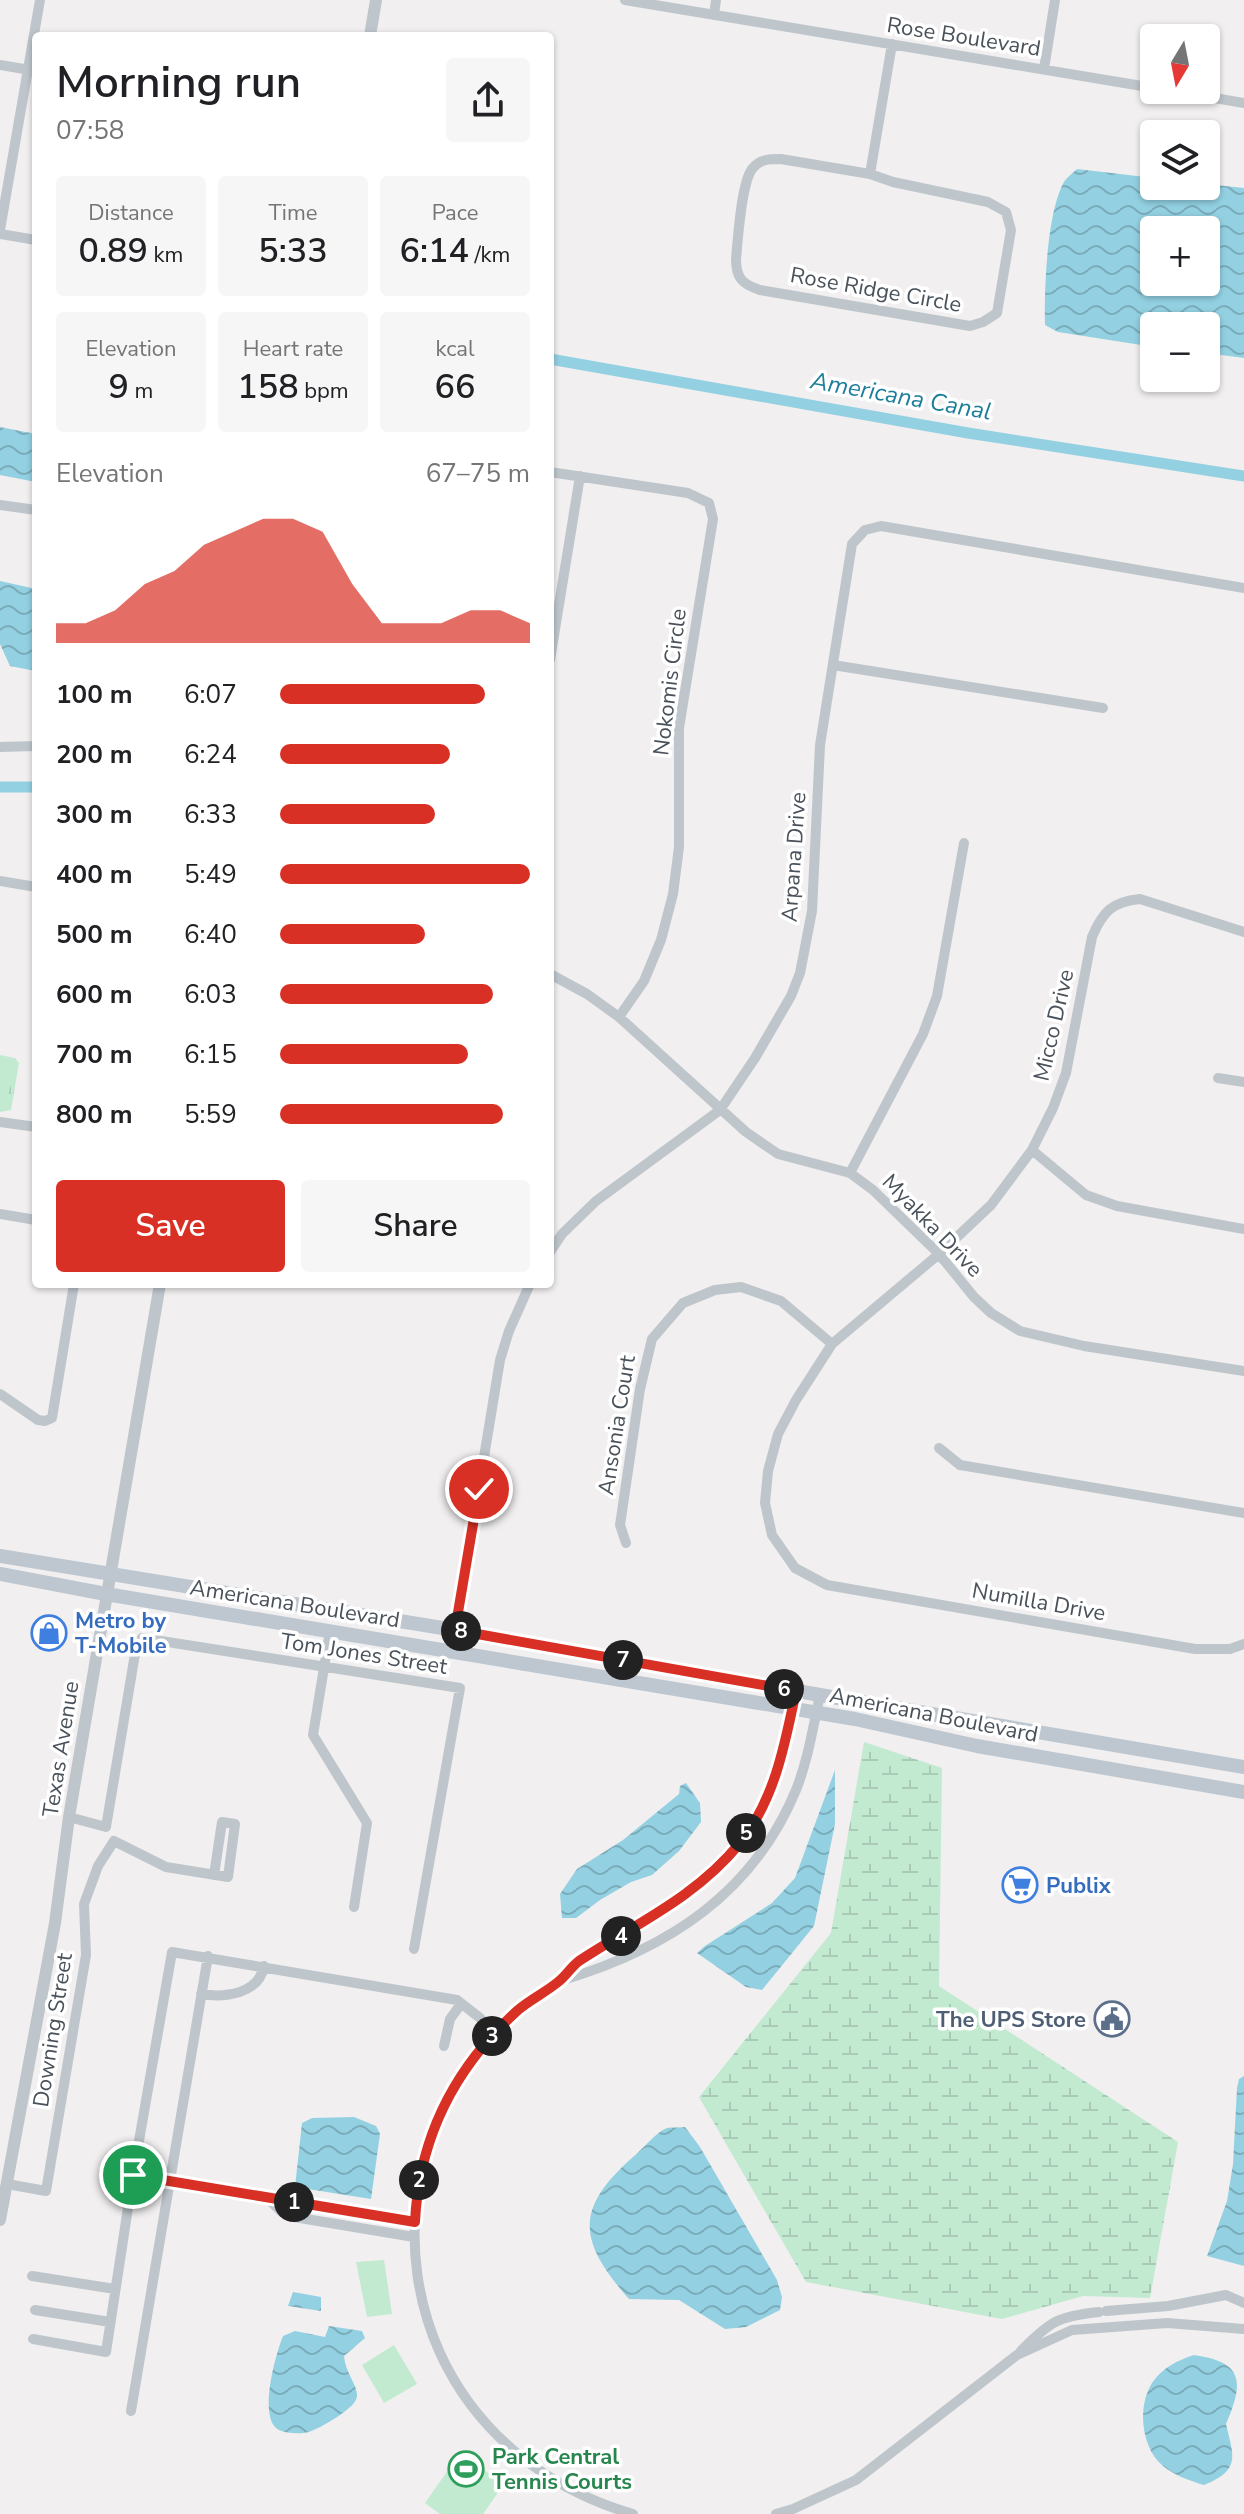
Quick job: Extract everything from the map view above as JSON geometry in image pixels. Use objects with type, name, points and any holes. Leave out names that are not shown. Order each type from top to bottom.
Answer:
[{"type":"main road","name":"Americana Boulevard","points":[[0,1556],[455,1630],[1244,1767]]},
{"type":"main road","name":"Americana Boulevard","points":[[0,1574],[816,1712],[977,1746],[1244,1792]]},
{"type":"main road","points":[[977,1746],[981,1723]]},
{"type":"main road","points":[[1101,1769],[1117,1756],[1142,1749]]},
{"type":"street","points":[[36,32],[40,0]]},
{"type":"street","points":[[371,32],[376,0]]},
{"type":"street","name":"Rose Boulevard","points":[[625,0],[1140,86]]},
{"type":"street","points":[[714,15],[716,0]]},
{"type":"street","points":[[1044,69],[1055,0]]},
{"type":"street","points":[[870,174],[892,44]]},
{"type":"street","points":[[0,65],[32,70],[0,232],[32,239]]},
{"type":"street","points":[[1220,99],[1244,103]]},
{"type":"street","name":"Rose Ridge Circle","points":[[781,159],[870,174],[893,182],[988,202],[1006,212],[1011,230],[997,313],[970,326],[760,290],[744,284],[736,272],[736,259],[747,180],[753,167],[764,160],[781,159]]},
{"type":"street","name":"Nokomis Circle","points":[[554,473],[688,493],[709,503],[713,519],[679,728],[679,847],[673,894],[661,940],[644,981],[619,1017]]},
{"type":"street","points":[[554,635],[580,476]]},
{"type":"street","points":[[0,505],[32,509]]},
{"type":"street","name":"Arpana Drive","points":[[554,1246],[596,1201],[720,1110],[791,996],[800,973],[812,911],[820,745],[852,544],[865,530],[881,526],[1244,588]]},
{"type":"street","points":[[833,665],[1103,708]]},
{"type":"street","points":[[0,747],[32,746]]},
{"type":"street","points":[[850,1173],[923,1034],[937,996],[964,843]]},
{"type":"street","points":[[0,881],[32,886]]},
{"type":"street","name":"Micco Drive","points":[[827,1585],[795,1568],[772,1535],[765,1503],[768,1471],[778,1434],[832,1344],[939,1254],[991,1205],[1032,1150],[1066,1073],[1092,937],[1100,917],[1112,907],[1140,899],[1244,932]]},
{"type":"street","name":"Myakka Drive","points":[[554,976],[587,994],[619,1017],[720,1110],[778,1154],[850,1173],[896,1210],[991,1313],[1020,1331],[1084,1346],[1244,1371]]},
{"type":"street","points":[[1218,1078],[1244,1082]]},
{"type":"street","points":[[0,1122],[32,1126]]},
{"type":"street","points":[[1032,1150],[1086,1195],[1117,1206],[1244,1229]]},
{"type":"street","points":[[0,1214],[32,1219]]},
{"type":"street","name":"Ansonia Court","points":[[626,1543],[620,1525],[640,1389],[652,1339],[683,1303],[715,1290],[741,1287],[781,1301],[832,1344]]},
{"type":"street","points":[[0,1394],[38,1420],[52,1418],[73,1288]]},
{"type":"street","name":"Texas Avenue","points":[[0,2220],[55,1923],[69,1817],[159,1288]]},
{"type":"street","points":[[452,1651],[500,1360],[528,1288]]},
{"type":"street","points":[[939,1448],[960,1465],[1244,1513]]},
{"type":"street","name":"Numilla Drive","points":[[827,1585],[1195,1649],[1230,1649],[1244,1644]]},
{"type":"street","points":[[330,1631],[313,1735],[367,1823],[354,1907]]},
{"type":"street","name":"Tom Jones Street","points":[[69,1817],[106,1827],[136,1648],[142,1638],[460,1688],[414,1949]]},
{"type":"street","points":[[633,2514],[585,2498],[537,2470],[504,2443],[459,2388],[435,2342],[418,2283],[414,2237],[422,2167],[432,2131],[448,2095],[463,2071],[494,2034],[521,2008],[561,1980],[575,1963],[683,1898],[717,1869],[742,1840],[768,1797],[783,1753],[796,1691]]},
{"type":"street","points":[[561,1980],[621,1959],[674,1933],[732,1890],[772,1839],[788,1807],[802,1775],[820,1695]]},
{"type":"street","points":[[222,1822],[235,1824],[228,1877],[214,1875],[222,1822]]},
{"type":"street","name":"Downing Street","points":[[7,2184],[46,2191],[86,1955],[84,1904],[98,1866],[114,1841],[166,1867],[214,1875]]},
{"type":"street","points":[[33,2339],[106,2352],[172,1952],[457,2000],[494,2034]]},
{"type":"street","points":[[131,2411],[208,1956]]},
{"type":"street","points":[[201,1994],[225,1997],[251,1987],[262,1977],[264,1966]]},
{"type":"street","points":[[444,2046],[450,2019],[461,2004]]},
{"type":"street","points":[[133,2175],[415,2222]]},
{"type":"street","points":[[267,2197],[282,2212],[294,2217],[414,2237]]},
{"type":"street","points":[[32,2276],[115,2289]]},
{"type":"street","points":[[776,2514],[856,2480],[1017,2355],[1040,2331],[1068,2315],[1168,2306],[1226,2295],[1244,2303]]},
{"type":"street","points":[[35,2310],[110,2322]]},
{"type":"street","points":[[1017,2355],[1072,2330],[1167,2323],[1244,2329]]},
{"type":"green space","points":[[0,1055],[15,1058],[19,1063],[11,1110],[0,1112]]},
{"type":"green space","points":[[0,1063],[14,1066],[7,1104],[0,1103]]},
{"type":"green space","points":[[864,1742],[942,1768],[939,1986],[1178,2142],[1150,2298],[1083,2296],[1002,2319],[806,2282],[699,2097],[831,1933]]},
{"type":"green space","points":[[384,2260],[392,2314],[367,2317],[356,2262]]},
{"type":"green space","points":[[394,2345],[417,2384],[384,2403],[362,2365]]},
{"type":"green space","name":"Park Central Tennis Courts","points":[[460,2453],[504,2484],[483,2514],[440,2514],[425,2503]]},
{"type":"water","points":[[1077,169],[1140,176],[1140,200],[1220,200],[1220,185],[1244,188],[1244,358],[1220,355],[1220,312],[1140,312],[1140,345],[1058,332],[1045,325],[1050,231],[1064,182]]},
{"type":"water","points":[[0,427],[32,433],[32,481],[0,475]]},
{"type":"water","points":[[0,581],[32,588],[32,670],[10,666],[0,644]]},
{"type":"water","points":[[835,1770],[835,1824],[814,1926],[762,1990],[746,1987],[697,1953],[772,1903],[795,1878]]},
{"type":"water","points":[[686,1783],[700,1803],[701,1822],[679,1851],[652,1875],[631,1882],[576,1918],[562,1918],[560,1894],[577,1869],[623,1840],[679,1794],[680,1786]]},
{"type":"water","points":[[1244,2076],[1244,2266],[1207,2256],[1227,2201],[1233,2164],[1237,2088],[1239,2079]]},
{"type":"water","points":[[354,2117],[376,2126],[380,2134],[371,2199],[295,2187],[302,2123],[312,2118]]},
{"type":"water","points":[[685,2127],[700,2147],[777,2280],[782,2297],[780,2310],[746,2327],[725,2329],[679,2300],[629,2299],[600,2260],[592,2242],[592,2209],[600,2193],[663,2130]]},
{"type":"water","points":[[293,2292],[321,2297],[321,2311],[288,2306]]},
{"type":"water","points":[[329,2326],[362,2331],[365,2338],[344,2356],[357,2392],[355,2401],[337,2417],[309,2432],[279,2430],[269,2413],[269,2400],[276,2356],[283,2336],[295,2331],[325,2337]]},
{"type":"water","points":[[1194,2355],[1223,2363],[1236,2376],[1237,2386],[1226,2424],[1232,2453],[1230,2467],[1204,2485],[1172,2472],[1156,2458],[1146,2438],[1143,2415],[1152,2383],[1171,2365]]},
{"type":"waterway","name":"Americana Canal","points":[[554,360],[968,433],[1244,476]]},
{"type":"waterway","points":[[0,787],[32,787]]},
{"type":"place","name":"Metro by T-Mobile","points":[[49,1633]]},
{"type":"place","name":"Publix","points":[[1020,1885]]},
{"type":"place","name":"The UPS Store","points":[[1112,2019]]},
{"type":"place","name":"Park Central Tennis Courts","points":[[466,2469]]},
{"type":"route","points":[[133,2175],[415,2222],[416,2198],[432,2131],[448,2095],[481,2048],[521,2008],[561,1980],[575,1963],[683,1898],[717,1869],[742,1840],[768,1797],[783,1753],[796,1691],[455,1630],[479,1489]]}]
